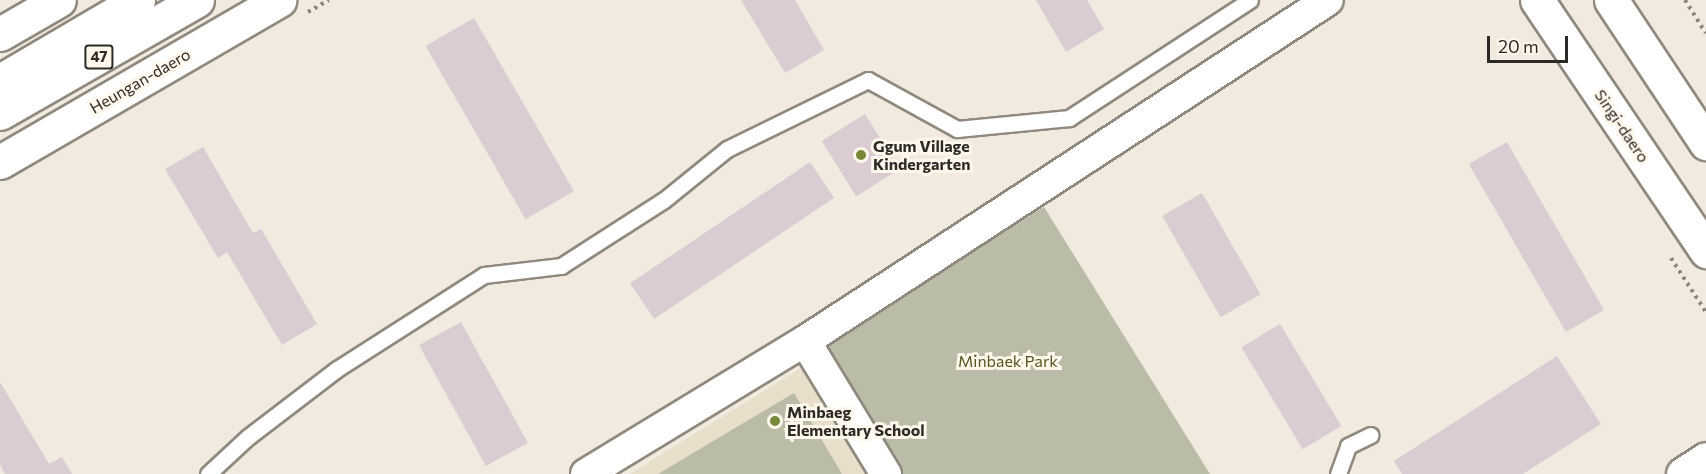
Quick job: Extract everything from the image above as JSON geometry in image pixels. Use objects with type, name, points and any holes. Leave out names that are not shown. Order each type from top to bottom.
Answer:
[{"type":"main road","points":[[0,34],[57,0]]},
{"type":"main road","name":"47","points":[[0,81],[138,0]]},
{"type":"main road","name":"47","points":[[0,113],[197,0]]},
{"type":"main road","name":"Heungan-daero","points":[[0,162],[280,0]]},
{"type":"main road","name":"Singi-daero","points":[[1537,0],[1706,251]]},
{"type":"main road","points":[[1611,0],[1706,143]]},
{"type":"main road","points":[[1683,474],[1706,459]]},
{"type":"street","points":[[586,474],[805,341],[1328,0]]},
{"type":"street","points":[[805,341],[886,474]]},
{"type":"lane","points":[[208,474],[248,437],[337,369],[484,275],[561,266],[664,200],[728,149],[868,81],[957,129],[1069,118],[1250,0]]},
{"type":"lane","points":[[1338,474],[1348,446],[1371,435]]},
{"type":"path","points":[[1685,0],[1706,33]]},
{"type":"shaded area","name":"Minbaeg Elementary School","points":[[801,368],[867,474],[630,474]]},
{"type":"green space","name":"Minbaek Park","points":[[1044,207],[1210,474],[896,474],[818,348]]},
{"type":"green space","points":[[794,393],[842,474],[658,474]]},
{"type":"building","points":[[741,0],[795,0],[824,50],[785,73]]},
{"type":"building","points":[[1036,0],[1087,0],[1104,29],[1066,52]]},
{"type":"building","points":[[474,18],[574,191],[526,219],[426,46]]},
{"type":"building","name":"Ggum Village Kindergarten","points":[[865,114],[899,169],[856,196],[822,141]]},
{"type":"building","points":[[1507,142],[1604,310],[1566,332],[1469,164]]},
{"type":"building","points":[[203,147],[253,233],[261,229],[317,324],[282,345],[227,252],[218,258],[165,169]]},
{"type":"building","points":[[810,162],[834,198],[654,319],[630,283]]},
{"type":"building","points":[[1202,193],[1260,294],[1221,317],[1162,216]]},
{"type":"building","points":[[461,322],[528,443],[486,466],[419,345]]},
{"type":"building","points":[[1280,324],[1341,426],[1303,449],[1241,347]]},
{"type":"building","points":[[1557,356],[1601,424],[1523,474],[1402,474],[1394,461]]},
{"type":"building","points":[[0,382],[49,464],[62,457],[72,474],[5,474],[0,465]]},
{"type":"place","name":"Ggum Village Kindergarten","points":[[861,155]]},
{"type":"place","name":"Minbaeg Elementary School","points":[[775,421]]}]
